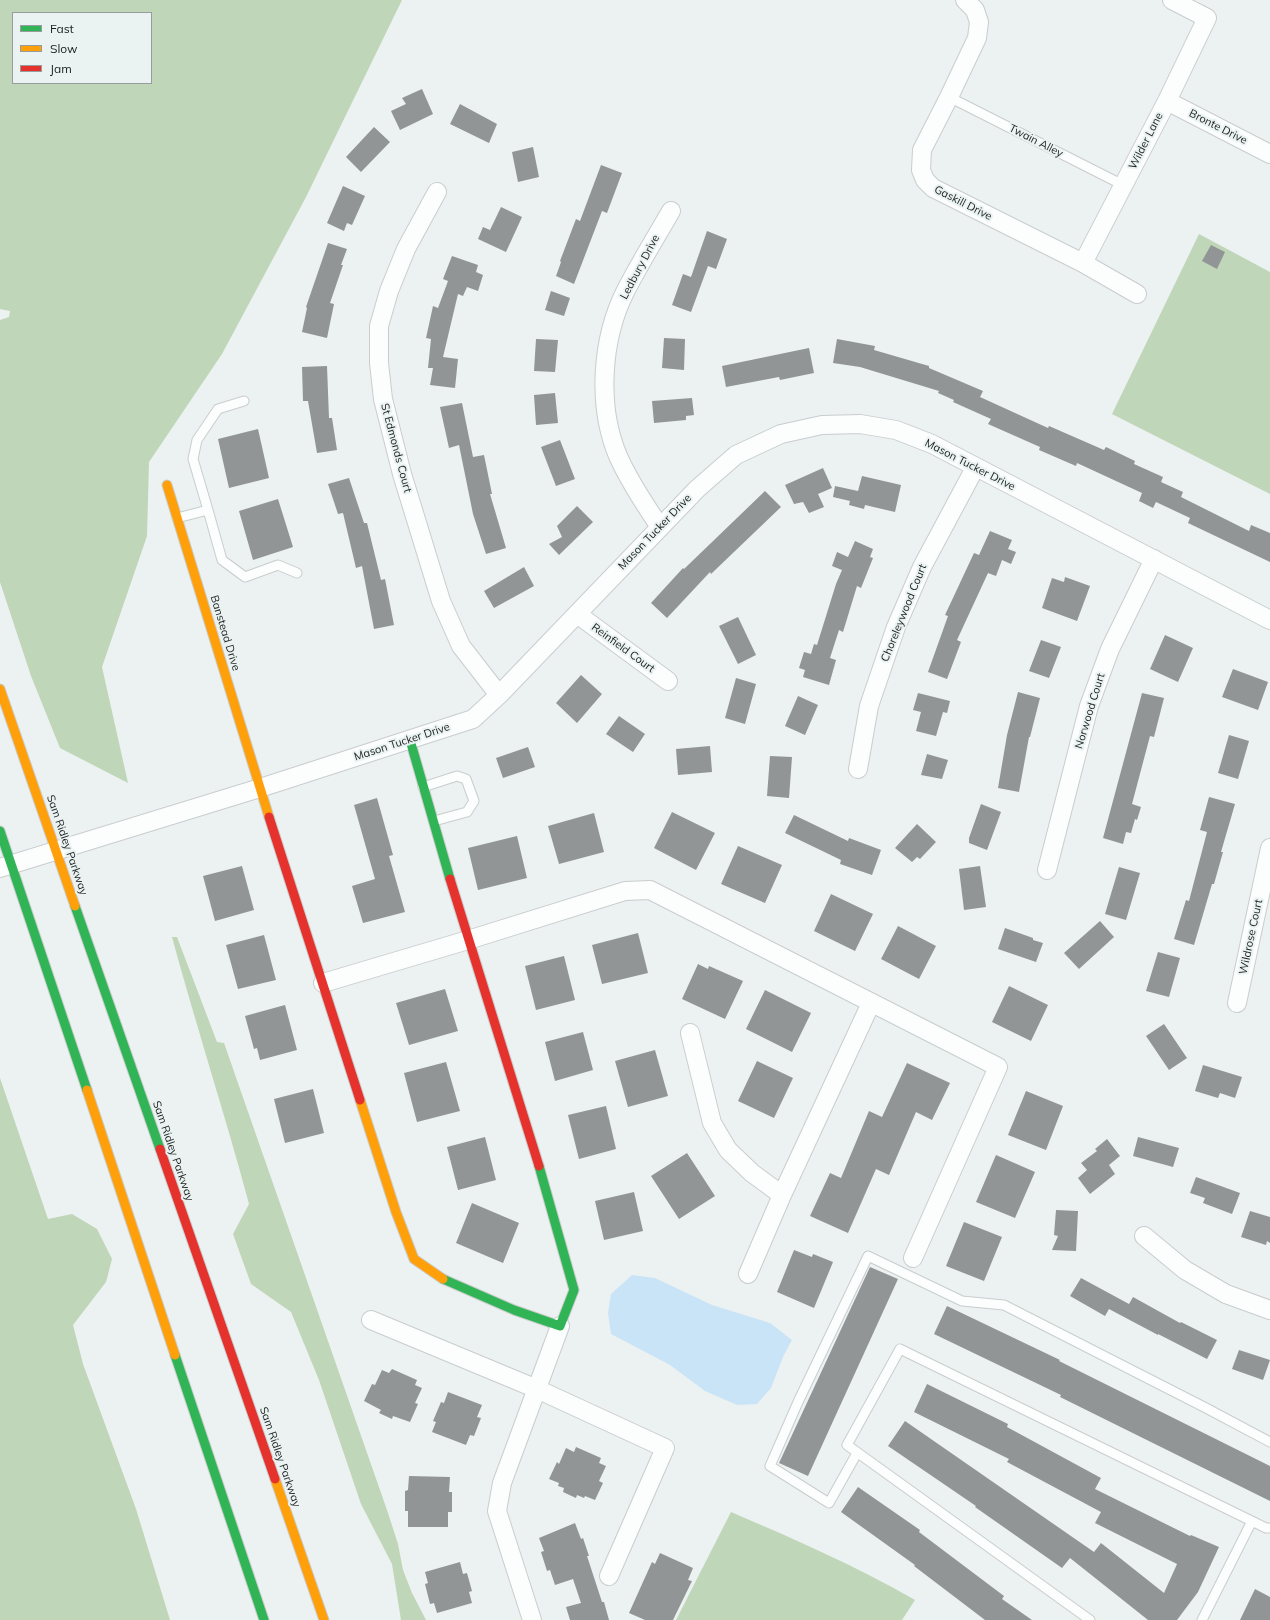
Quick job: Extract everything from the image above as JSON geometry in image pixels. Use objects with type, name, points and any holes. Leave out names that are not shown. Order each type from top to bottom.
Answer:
[{"type":"main road","name":"Banstead Drive","points":[[167,485],[260,788],[396,1212],[414,1259],[440,1278],[514,1310],[560,1326]]},
{"type":"main road","name":"Sam Ridley Parkway","points":[[0,689],[324,1620]]},
{"type":"main road","points":[[410,740],[468,940],[537,1159],[574,1290],[560,1326]]},
{"type":"main road","points":[[0,831],[6,866],[264,1620]]},
{"type":"street","name":"Gaskill Drive","points":[[965,0],[975,10],[979,22],[976,38],[949,97],[922,150],[921,170],[925,180],[933,188],[1083,263],[1137,294]]},
{"type":"street","name":"Wilder Lane","points":[[1083,263],[1167,101],[1207,18],[1172,0]]},
{"type":"street","name":"Bronte Drive","points":[[1167,101],[1270,154]]},
{"type":"street","name":"St Edmonds Court","points":[[437,192],[406,249],[389,291],[379,326],[379,363],[382,391],[402,474],[441,601],[461,646],[499,695]]},
{"type":"street","name":"Ledbury Drive","points":[[660,527],[637,492],[618,456],[606,415],[604,383],[610,331],[625,291],[671,211]]},
{"type":"street","name":"Mason Tucker Drive","points":[[6,866],[260,788],[473,719],[499,695],[697,489],[736,455],[781,434],[822,425],[860,424],[896,430],[932,444],[975,468],[1270,620]]},
{"type":"street","name":"Choreleywood Court","points":[[858,769],[870,706],[896,627],[922,566],[975,468]]},
{"type":"street","name":"Norwood Court","points":[[1047,870],[1088,706],[1110,649],[1154,559]]},
{"type":"street","name":"Reinfield Court","points":[[577,614],[668,681]]},
{"type":"street","name":"Wildrose Court","points":[[1237,1003],[1270,848]]},
{"type":"street","points":[[323,983],[625,891],[650,890],[998,1067],[913,1258]]},
{"type":"street","points":[[748,1274],[782,1195],[871,1003]]},
{"type":"street","points":[[690,1033],[712,1123],[728,1150],[752,1173],[782,1195]]},
{"type":"street","points":[[1144,1236],[1185,1270],[1226,1294],[1270,1310]]},
{"type":"street","points":[[371,1320],[537,1389],[665,1448],[609,1576]]},
{"type":"street","points":[[532,1620],[497,1511],[502,1483],[560,1326]]},
{"type":"lane","name":"Twain Alley","points":[[949,97],[1123,185]]},
{"type":"lane","points":[[244,401],[218,409],[197,440],[193,459],[222,560],[245,577],[278,565],[296,572]]},
{"type":"lane","points":[[177,518],[208,510]]},
{"type":"lane","points":[[423,787],[457,776],[466,779],[474,801],[467,812],[434,821]]},
{"type":"lane","points":[[857,1453],[828,1503],[770,1466],[798,1402],[868,1256],[962,1301],[1004,1305],[1270,1442]]},
{"type":"lane","points":[[1090,1620],[847,1445],[900,1349],[1266,1528],[1270,1528]]},
{"type":"lane","points":[[1202,1620],[1252,1521]]},
{"type":"green space","points":[[0,0],[402,0],[306,197],[222,354],[149,462],[147,536],[102,667],[128,783],[60,748],[31,676],[0,582],[0,320],[9,317],[10,311],[0,309]]},
{"type":"green space","points":[[1199,234],[1270,272],[1270,494],[1112,414]]},
{"type":"green space","points":[[172,937],[177,937],[217,1042],[224,1043],[388,1513],[398,1544],[403,1570],[412,1593],[426,1620],[401,1620],[392,1564],[361,1504],[319,1380],[291,1312],[251,1284],[233,1234],[249,1204]]},
{"type":"green space","points":[[0,1078],[48,1219],[72,1214],[97,1229],[112,1259],[106,1282],[73,1325],[83,1364],[136,1509],[170,1620],[0,1620]]},
{"type":"green space","points":[[731,1512],[847,1564],[915,1600],[902,1620],[676,1620]]},
{"type":"water","points":[[632,1275],[655,1278],[712,1305],[770,1323],[792,1340],[783,1357],[771,1388],[757,1404],[737,1405],[705,1391],[670,1365],[611,1334],[608,1313],[611,1294]]},
{"type":"building","points":[[422,89],[433,114],[400,130],[391,111],[406,104],[402,98]]},
{"type":"building","points":[[460,104],[497,124],[489,143],[450,124]]},
{"type":"building","points":[[374,127],[390,142],[361,172],[346,157]]},
{"type":"building","points":[[533,147],[539,177],[518,182],[512,152]]},
{"type":"building","points":[[601,165],[622,173],[607,213],[602,211],[574,284],[556,276],[576,219],[580,221]]},
{"type":"building","points":[[343,186],[365,196],[352,225],[347,223],[344,231],[327,223]]},
{"type":"building","points":[[501,207],[522,217],[506,252],[478,239],[483,227],[490,230]]},
{"type":"building","points":[[707,231],[727,239],[716,269],[708,266],[691,312],[672,305],[683,274],[691,277]]},
{"type":"building","points":[[328,243],[347,249],[330,303],[334,304],[327,338],[302,332],[306,307]]},
{"type":"building","points":[[1211,245],[1225,252],[1217,269],[1202,261]]},
{"type":"building","points":[[452,256],[478,265],[476,272],[483,275],[478,291],[467,287],[463,296],[458,294],[443,357],[458,359],[455,388],[430,385],[433,368],[428,368],[431,339],[426,338],[433,306],[438,308],[448,281],[443,279]]},
{"type":"building","points":[[551,291],[570,298],[564,316],[545,310]]},
{"type":"building","points":[[664,338],[685,339],[684,370],[662,368]]},
{"type":"building","points":[[536,339],[558,340],[555,372],[534,371]]},
{"type":"building","points":[[837,339],[875,346],[874,350],[929,366],[929,368],[983,391],[980,397],[1048,428],[1049,426],[1104,450],[1106,447],[1135,461],[1134,464],[1163,477],[1161,482],[1183,492],[1181,497],[1249,531],[1251,525],[1270,533],[1270,562],[1188,523],[1190,518],[1156,502],[1153,508],[1139,501],[1142,493],[1077,463],[1076,466],[1039,450],[1040,447],[988,424],[991,419],[953,402],[954,400],[938,393],[939,391],[860,367],[833,363]]},
{"type":"building","points":[[809,348],[814,373],[780,380],[779,377],[726,387],[722,366]]},
{"type":"building","points":[[327,366],[329,418],[332,418],[337,450],[317,453],[308,401],[303,401],[302,367]]},
{"type":"building","points":[[555,393],[558,423],[536,425],[534,395]]},
{"type":"building","points":[[692,398],[694,415],[686,416],[686,420],[654,423],[652,401]]},
{"type":"building","points":[[462,403],[473,457],[484,455],[492,494],[490,494],[506,548],[486,554],[473,514],[459,445],[449,448],[440,407]]},
{"type":"building","points":[[258,429],[269,478],[229,488],[218,439]]},
{"type":"building","points":[[560,440],[575,479],[556,486],[541,447]]},
{"type":"building","points":[[823,468],[832,488],[818,494],[824,507],[809,513],[803,502],[794,504],[785,485]]},
{"type":"building","points":[[862,476],[901,485],[895,512],[865,505],[864,509],[849,505],[850,501],[833,497],[835,486],[858,491]]},
{"type":"building","points":[[349,478],[364,523],[367,523],[381,580],[385,579],[394,625],[374,629],[362,566],[356,568],[343,513],[338,514],[328,484]]},
{"type":"building","points":[[765,491],[781,507],[711,574],[710,572],[667,618],[651,603],[683,568],[684,569]]},
{"type":"building","points":[[278,499],[293,547],[253,560],[239,511]]},
{"type":"building","points":[[577,506],[593,522],[559,555],[549,544],[562,537],[557,526]]},
{"type":"building","points":[[990,531],[1012,540],[1008,549],[1016,552],[1011,564],[1002,560],[996,576],[988,573],[957,640],[961,642],[947,679],[928,672],[948,616],[945,615],[974,553],[979,555]]},
{"type":"building","points":[[855,541],[873,549],[870,557],[873,558],[861,588],[857,586],[843,632],[839,630],[830,658],[836,660],[829,685],[803,677],[805,670],[799,668],[804,652],[811,654],[814,644],[817,645],[836,584],[842,570],[832,566],[837,552],[848,557]]},
{"type":"building","points":[[524,567],[534,586],[494,608],[484,591]]},
{"type":"building","points":[[1065,577],[1090,586],[1077,621],[1042,608],[1052,578],[1064,582]]},
{"type":"building","points":[[738,617],[756,655],[738,664],[719,626]]},
{"type":"building","points":[[1165,635],[1193,648],[1178,682],[1150,669]]},
{"type":"building","points":[[1041,640],[1061,647],[1049,678],[1029,671]]},
{"type":"building","points":[[1233,669],[1268,682],[1258,710],[1222,697]]},
{"type":"building","points":[[581,675],[602,694],[577,723],[556,703]]},
{"type":"building","points":[[736,678],[756,684],[745,724],[725,718]]},
{"type":"building","points":[[1018,692],[1040,698],[1029,737],[1019,792],[998,788],[1007,735]]},
{"type":"building","points":[[918,693],[950,701],[947,713],[943,712],[936,736],[916,731],[921,712],[913,710]]},
{"type":"building","points":[[1142,693],[1164,698],[1154,737],[1150,736],[1132,804],[1141,807],[1137,820],[1135,819],[1131,833],[1126,832],[1123,844],[1103,838]]},
{"type":"building","points":[[798,696],[818,705],[805,735],[785,726]]},
{"type":"building","points":[[619,716],[645,734],[633,752],[606,734]]},
{"type":"building","points":[[1229,735],[1249,741],[1238,779],[1218,773]]},
{"type":"building","points":[[710,746],[712,772],[678,775],[676,749]]},
{"type":"building","points":[[528,747],[535,767],[503,778],[496,758]]},
{"type":"building","points":[[927,754],[948,760],[942,779],[921,775]]},
{"type":"building","points":[[770,756],[792,757],[789,798],[767,796]]},
{"type":"building","points":[[1209,797],[1235,804],[1221,852],[1223,852],[1214,884],[1212,884],[1194,945],[1174,939],[1186,900],[1189,901],[1207,832],[1200,830]]},
{"type":"building","points":[[377,798],[393,855],[389,856],[405,912],[363,923],[352,886],[375,879],[354,805]]},
{"type":"building","points":[[981,804],[1001,812],[987,850],[969,843],[969,838]]},
{"type":"building","points":[[672,812],[715,833],[696,870],[654,848]]},
{"type":"building","points":[[594,813],[604,852],[559,864],[548,826]]},
{"type":"building","points":[[794,815],[848,841],[849,838],[881,850],[872,875],[840,864],[841,860],[785,833]]},
{"type":"building","points":[[917,824],[936,842],[920,859],[917,857],[912,862],[895,848]]},
{"type":"building","points":[[517,836],[527,878],[478,890],[468,848]]},
{"type":"building","points":[[738,846],[782,865],[765,903],[721,884]]},
{"type":"building","points":[[242,866],[254,910],[215,921],[203,876]]},
{"type":"building","points":[[980,866],[986,907],[964,910],[959,869]]},
{"type":"building","points":[[1119,867],[1140,873],[1126,920],[1105,914]]},
{"type":"building","points":[[831,894],[873,914],[855,951],[814,931]]},
{"type":"building","points":[[1100,921],[1114,937],[1079,969],[1064,953]]},
{"type":"building","points":[[898,926],[936,946],[919,979],[881,959]]},
{"type":"building","points":[[1005,928],[1043,943],[1036,962],[998,949]]},
{"type":"building","points":[[638,933],[648,973],[602,984],[592,945]]},
{"type":"building","points":[[264,935],[276,980],[238,989],[226,945]]},
{"type":"building","points":[[1158,952],[1180,958],[1169,997],[1146,991]]},
{"type":"building","points":[[564,956],[575,1000],[536,1010],[525,966]]},
{"type":"building","points":[[698,964],[708,969],[709,966],[743,981],[725,1019],[682,999]]},
{"type":"building","points":[[1009,986],[1048,1005],[1031,1041],[992,1022]]},
{"type":"building","points":[[445,989],[458,1031],[409,1045],[396,1003]]},
{"type":"building","points":[[765,990],[811,1013],[792,1052],[746,1029]]},
{"type":"building","points":[[285,1005],[297,1050],[260,1060],[257,1048],[254,1049],[245,1016]]},
{"type":"building","points":[[1164,1024],[1187,1058],[1169,1070],[1146,1036]]},
{"type":"building","points":[[583,1032],[593,1070],[555,1081],[545,1042]]},
{"type":"building","points":[[655,1050],[668,1096],[628,1107],[615,1061]]},
{"type":"building","points":[[757,1061],[793,1078],[774,1118],[738,1101]]},
{"type":"building","points":[[446,1062],[460,1111],[417,1122],[404,1073]]},
{"type":"building","points":[[907,1063],[950,1083],[932,1120],[916,1112],[889,1175],[876,1169],[848,1233],[810,1216],[830,1173],[841,1178],[869,1111],[882,1117]]},
{"type":"building","points":[[1203,1065],[1242,1077],[1235,1098],[1220,1093],[1218,1098],[1195,1091]]},
{"type":"building","points":[[313,1089],[324,1133],[285,1143],[274,1099]]},
{"type":"building","points":[[1026,1091],[1063,1106],[1046,1150],[1008,1135]]},
{"type":"building","points":[[606,1106],[616,1149],[579,1159],[568,1115]]},
{"type":"building","points":[[485,1137],[496,1180],[458,1190],[447,1147]]},
{"type":"building","points":[[1138,1137],[1179,1148],[1173,1167],[1133,1156]]},
{"type":"building","points":[[1107,1139],[1120,1156],[1109,1165],[1115,1174],[1090,1194],[1078,1178],[1087,1170],[1081,1163],[1097,1151],[1095,1149]]},
{"type":"building","points":[[687,1153],[715,1196],[679,1219],[651,1176]]},
{"type":"building","points":[[996,1155],[1035,1172],[1015,1218],[976,1202]]},
{"type":"building","points":[[1196,1177],[1240,1193],[1232,1214],[1203,1203],[1205,1198],[1190,1193]]},
{"type":"building","points":[[634,1192],[643,1231],[604,1240],[595,1201]]},
{"type":"building","points":[[472,1203],[519,1223],[503,1263],[456,1243]]},
{"type":"building","points":[[1056,1210],[1078,1211],[1076,1251],[1052,1250],[1058,1236],[1054,1235]]},
{"type":"building","points":[[1250,1211],[1270,1217],[1270,1243],[1267,1241],[1266,1245],[1241,1237]]},
{"type":"building","points":[[964,1222],[1002,1237],[984,1281],[946,1266]]},
{"type":"building","points":[[794,1250],[812,1257],[813,1254],[833,1262],[814,1308],[777,1292]]},
{"type":"building","points":[[870,1267],[898,1279],[808,1476],[779,1463]]},
{"type":"building","points":[[1081,1278],[1129,1304],[1133,1297],[1180,1323],[1181,1322],[1217,1340],[1207,1359],[1109,1309],[1105,1316],[1070,1296]]},
{"type":"building","points":[[947,1306],[1060,1360],[1059,1361],[1270,1466],[1270,1501],[1060,1397],[1061,1395],[934,1334]]},
{"type":"building","points":[[1239,1350],[1270,1360],[1263,1380],[1232,1369]]},
{"type":"building","points":[[392,1369],[417,1380],[415,1385],[422,1388],[415,1403],[418,1404],[410,1422],[393,1416],[392,1419],[379,1413],[381,1410],[364,1401],[372,1384],[375,1385],[382,1370],[389,1373]]},
{"type":"building","points":[[927,1384],[1008,1424],[1007,1427],[1101,1478],[1095,1489],[1190,1536],[1191,1535],[1219,1547],[1198,1592],[1177,1620],[1148,1620],[1070,1558],[1062,1568],[975,1507],[976,1506],[888,1446],[905,1421],[1094,1552],[1101,1543],[1164,1593],[1177,1564],[1095,1523],[1101,1512],[1007,1462],[1009,1459],[914,1412]]},
{"type":"building","points":[[448,1392],[482,1405],[477,1417],[481,1418],[474,1436],[470,1435],[466,1445],[432,1432],[436,1422],[433,1421],[441,1402],[444,1403]]},
{"type":"building","points":[[576,1447],[601,1458],[599,1463],[606,1466],[599,1481],[603,1483],[595,1500],[577,1495],[576,1498],[563,1492],[564,1488],[558,1486],[559,1483],[549,1479],[557,1462],[559,1464],[566,1448],[574,1452]]},
{"type":"building","points":[[409,1476],[450,1477],[449,1492],[452,1492],[452,1512],[448,1512],[448,1527],[408,1527],[408,1511],[405,1511],[405,1491],[408,1490]]},
{"type":"building","points":[[858,1487],[920,1530],[919,1532],[1004,1596],[1002,1599],[1032,1620],[985,1620],[914,1566],[915,1565],[841,1512]]},
{"type":"building","points":[[575,1523],[581,1539],[583,1538],[589,1556],[587,1556],[609,1620],[570,1620],[566,1607],[581,1603],[573,1579],[555,1585],[550,1570],[547,1571],[541,1552],[544,1551],[539,1538]]},
{"type":"building","points":[[660,1553],[693,1568],[688,1580],[692,1581],[673,1620],[645,1620],[629,1613],[652,1562],[655,1564]]},
{"type":"building","points":[[460,1562],[463,1574],[467,1573],[472,1591],[469,1592],[472,1603],[437,1613],[434,1603],[430,1604],[425,1584],[428,1583],[425,1572]]},
{"type":"building","points":[[1255,1589],[1270,1597],[1270,1620],[1240,1620]]},
{"type":"traffic: fast","points":[[410,740],[450,879]]},
{"type":"traffic: fast","points":[[0,831],[87,1090]]},
{"type":"traffic: fast","points":[[75,906],[160,1149]]},
{"type":"traffic: fast","points":[[443,1279],[514,1310],[560,1326],[574,1290],[539,1166]]},
{"type":"traffic: fast","points":[[175,1355],[264,1620]]},
{"type":"traffic: slow","points":[[167,485],[269,817]]},
{"type":"traffic: slow","points":[[0,689],[75,906]]},
{"type":"traffic: slow","points":[[87,1090],[175,1355]]},
{"type":"traffic: slow","points":[[360,1100],[396,1212],[414,1259],[443,1279]]},
{"type":"traffic: slow","points":[[275,1479],[324,1620]]},
{"type":"traffic: jam","points":[[269,817],[360,1100]]},
{"type":"traffic: jam","points":[[450,879],[539,1166]]},
{"type":"traffic: jam","points":[[160,1149],[275,1479]]}]
